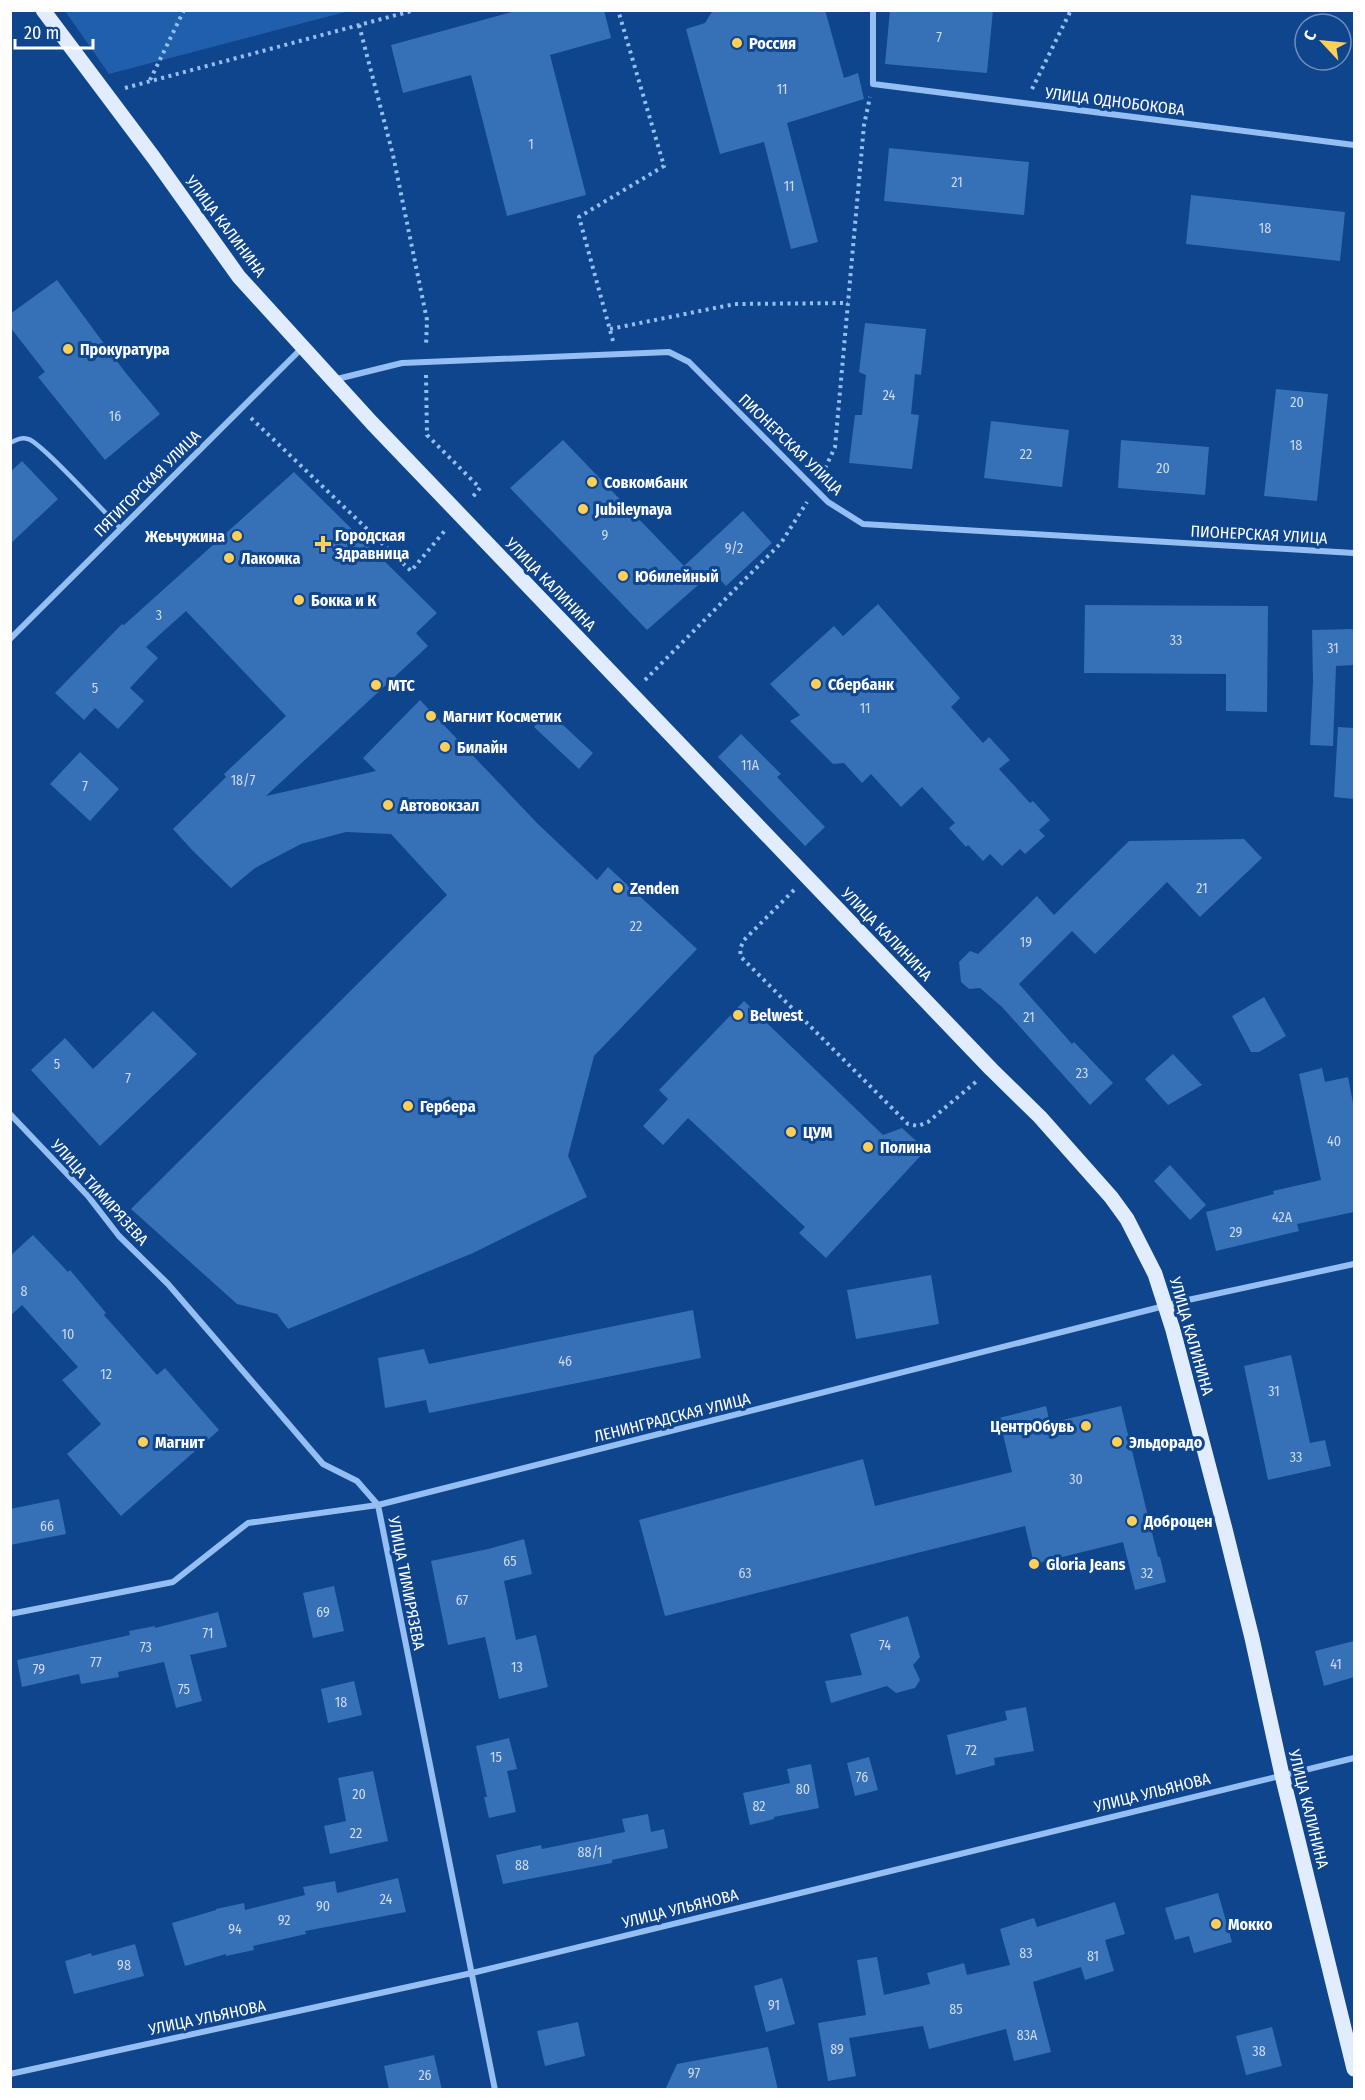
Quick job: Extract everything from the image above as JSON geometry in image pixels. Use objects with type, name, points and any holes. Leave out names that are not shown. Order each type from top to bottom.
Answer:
[{"type":"main road","name":"УЛИЦА КАЛИНИНА","points":[[43,10],[239,277],[332,380],[1040,1117],[1086,1167],[1127,1219],[1151,1264],[1167,1306],[1241,1594],[1354,2069]]},
{"type":"street","points":[[873,10],[873,84]]},
{"type":"street","name":"УЛИЦА ОДНОБОКОВА","points":[[873,84],[1354,145]]},
{"type":"street","name":"ПЯТИГОРСКАЯ УЛИЦА","points":[[10,639],[303,347]]},
{"type":"street","name":"ПИОНЕРСКАЯ УЛИЦА","points":[[332,380],[402,363],[669,352],[689,362],[828,502],[863,524],[1354,553]]},
{"type":"street","name":"УЛИЦА ТИМИРЯЗЕВА","points":[[10,1114],[88,1196],[119,1236],[168,1284],[323,1464],[357,1481],[378,1505],[495,2090]]},
{"type":"street","name":"ЛЕНИНГРАДСКАЯ УЛИЦА","points":[[10,1614],[173,1582],[248,1523],[378,1505],[1188,1300],[1354,1264]]},
{"type":"street","name":"УЛИЦА УЛЬЯНОВА","points":[[10,2074],[472,1973],[1354,1758]]},
{"type":"lane","points":[[10,443],[18,438],[29,439],[48,454],[121,529]]},
{"type":"path","points":[[150,81],[184,10]]},
{"type":"path","points":[[110,99],[124,88],[416,10]]},
{"type":"path","points":[[617,354],[579,217],[664,166],[618,10]]},
{"type":"path","points":[[1025,103],[1071,10]]},
{"type":"path","points":[[632,694],[780,543],[815,489],[835,447],[864,125],[873,84]]},
{"type":"path","points":[[610,328],[735,304],[848,303]]},
{"type":"path","points":[[807,877],[744,940],[740,949],[741,957],[908,1124],[918,1126],[928,1122],[992,1069]]},
{"type":"shaded area","points":[[65,11],[349,11],[109,74]]},
{"type":"building","points":[[519,10],[604,10],[611,38],[550,55],[586,195],[507,216],[471,75],[403,93],[391,45]]},
{"type":"building","points":[[713,10],[825,10],[844,78],[858,73],[864,99],[787,123],[818,242],[791,249],[764,142],[720,154],[686,29],[705,23]]},
{"type":"building","points":[[890,10],[993,10],[987,73],[885,64]]},
{"type":"building","points":[[889,148],[1029,162],[1024,215],[884,201]]},
{"type":"building","points":[[1191,195],[1345,212],[1340,261],[1186,244]]},
{"type":"building","name":"Прокуратура","points":[[57,280],[125,372],[160,414],[105,460],[38,377],[45,372],[10,327],[10,314]]},
{"type":"building","points":[[865,323],[926,329],[921,375],[915,374],[911,414],[919,415],[912,469],[849,463],[855,415],[862,415],[866,375],[859,372]]},
{"type":"building","points":[[1276,389],[1328,394],[1317,501],[1264,496]]},
{"type":"building","points":[[991,421],[1069,430],[1062,487],[984,478]]},
{"type":"building","points":[[563,440],[684,566],[743,511],[772,543],[726,586],[713,572],[647,630],[510,488]]},
{"type":"building","points":[[1121,440],[1209,447],[1205,495],[1118,488]]},
{"type":"building","points":[[22,461],[58,499],[10,544],[10,472]]},
{"type":"building","name":"Гербера","points":[[294,472],[437,613],[416,633],[428,646],[266,796],[376,771],[363,758],[420,700],[537,823],[597,880],[608,867],[697,949],[594,1056],[568,1156],[587,1197],[473,1253],[288,1329],[277,1314],[237,1304],[131,1209],[447,895],[391,834],[346,832],[301,844],[255,868],[231,888],[193,851],[173,829],[226,777],[224,774],[286,716],[186,611],[146,647],[158,658],[130,688],[144,701],[118,729],[95,708],[84,720],[55,693],[122,624],[124,625]]},
{"type":"building","points":[[878,604],[960,698],[951,707],[983,743],[989,737],[1010,760],[999,769],[1030,803],[1033,801],[1050,820],[1039,830],[1045,836],[1025,854],[1020,849],[1002,866],[990,854],[983,861],[949,828],[955,823],[922,787],[901,807],[871,774],[862,783],[844,763],[833,764],[790,721],[800,715],[770,684],[834,626],[843,636]]},
{"type":"building","points":[[1085,605],[1268,606],[1267,712],[1226,711],[1226,674],[1084,673]]},
{"type":"building","points":[[1354,629],[1354,665],[1336,666],[1333,746],[1310,745],[1313,681],[1312,630]]},
{"type":"building","points":[[548,711],[593,753],[579,769],[534,727]]},
{"type":"building","points":[[1338,727],[1354,728],[1354,799],[1334,797]]},
{"type":"building","points":[[741,734],[781,774],[777,777],[825,827],[805,846],[718,757]]},
{"type":"building","points":[[80,752],[119,789],[90,821],[50,784]]},
{"type":"building","points":[[1244,839],[1262,858],[1200,917],[1167,882],[1095,954],[1072,931],[1019,984],[1072,1044],[1074,1042],[1113,1083],[1090,1105],[1002,1007],[980,988],[969,989],[961,982],[959,962],[970,951],[978,954],[1037,896],[1054,915],[1129,841]]},
{"type":"building","points":[[1264,997],[1286,1036],[1259,1052],[1251,1052],[1232,1016]]},
{"type":"building","name":"ЦУМ","points":[[744,1001],[883,1135],[902,1128],[926,1150],[826,1258],[799,1233],[805,1227],[688,1118],[663,1145],[643,1126],[668,1099],[659,1090]]},
{"type":"building","points":[[153,1011],[197,1054],[100,1146],[31,1070],[65,1038],[93,1069]]},
{"type":"building","points":[[1173,1054],[1202,1085],[1168,1105],[1145,1079]]},
{"type":"building","points":[[1322,1068],[1325,1082],[1348,1077],[1354,1108],[1354,1212],[1297,1224],[1299,1231],[1216,1251],[1206,1212],[1274,1194],[1273,1191],[1321,1180],[1299,1074]]},
{"type":"building","points":[[1170,1165],[1206,1205],[1190,1220],[1154,1181]]},
{"type":"building","points":[[33,1235],[68,1272],[70,1270],[106,1313],[104,1315],[157,1375],[165,1368],[219,1430],[121,1516],[67,1454],[101,1424],[62,1380],[78,1367],[22,1305],[10,1316],[10,1256]]},
{"type":"building","points":[[931,1275],[939,1324],[856,1339],[847,1290]]},
{"type":"building","points":[[693,1310],[701,1358],[429,1413],[426,1400],[385,1408],[378,1358],[424,1349],[429,1364]]},
{"type":"building","points":[[1291,1355],[1310,1443],[1325,1440],[1331,1466],[1268,1480],[1244,1366]]},
{"type":"building","points":[[1046,1406],[1050,1423],[1121,1406],[1166,1582],[1135,1590],[1123,1542],[1034,1564],[1025,1526],[665,1616],[639,1520],[863,1459],[875,1506],[1012,1472],[999,1418]]},
{"type":"building","points":[[59,1499],[66,1534],[10,1545],[10,1509]]},
{"type":"building","points":[[524,1539],[532,1574],[504,1581],[516,1640],[536,1635],[548,1687],[499,1699],[485,1637],[448,1645],[431,1561]]},
{"type":"building","points":[[334,1586],[344,1631],[313,1638],[303,1593]]},
{"type":"building","points":[[218,1612],[227,1647],[190,1655],[202,1701],[176,1708],[164,1662],[118,1672],[119,1677],[81,1684],[79,1674],[22,1687],[17,1660],[130,1635],[129,1631],[155,1626],[155,1628]]},
{"type":"building","points":[[908,1616],[920,1657],[913,1665],[920,1680],[915,1688],[896,1693],[887,1686],[831,1703],[825,1681],[862,1675],[850,1634]]},
{"type":"building","points":[[1354,1641],[1354,1677],[1324,1686],[1315,1651]]},
{"type":"building","points":[[354,1681],[362,1715],[328,1723],[321,1689]]},
{"type":"building","points":[[1026,1707],[1034,1751],[994,1758],[995,1765],[956,1775],[947,1735],[1007,1720],[1005,1711]]},
{"type":"building","points":[[509,1738],[517,1769],[507,1771],[516,1812],[489,1818],[476,1746]]},
{"type":"building","points":[[869,1757],[878,1790],[855,1796],[847,1763]]},
{"type":"building","points":[[811,1764],[819,1808],[774,1817],[774,1819],[750,1825],[743,1793],[790,1783],[787,1769]]},
{"type":"building","points":[[373,1771],[388,1841],[330,1854],[324,1826],[346,1821],[338,1778]]},
{"type":"building","points":[[648,1814],[651,1832],[664,1829],[668,1848],[612,1860],[612,1863],[503,1884],[496,1855],[541,1845],[542,1849],[625,1832],[622,1819]]},
{"type":"building","points":[[398,1878],[406,1912],[305,1931],[306,1934],[253,1946],[254,1950],[226,1956],[226,1954],[185,1966],[172,1923],[244,1903],[245,1910],[305,1895],[303,1887],[335,1881],[337,1893]]},
{"type":"building","points":[[1218,1893],[1232,1942],[1194,1953],[1189,1936],[1175,1940],[1165,1908]]},
{"type":"building","points":[[1115,1902],[1125,1934],[1105,1940],[1114,1971],[1085,1980],[1081,1967],[1033,1982],[1051,2052],[1014,2061],[1006,2029],[929,2049],[923,2026],[849,2038],[856,2076],[828,2081],[818,2023],[866,2015],[857,1960],[877,1957],[884,1995],[930,1984],[927,1973],[964,1963],[967,1975],[1010,1965],[1000,1929],[1034,1918],[1037,1927]]},
{"type":"building","points":[[135,1944],[144,1976],[74,1994],[65,1961]]},
{"type":"building","points":[[782,1978],[795,2024],[766,2032],[754,1986]]},
{"type":"building","points":[[578,2022],[585,2056],[545,2066],[537,2031]]},
{"type":"building","points":[[1272,2027],[1282,2066],[1246,2075],[1236,2036]]},
{"type":"building","points":[[768,2047],[778,2090],[665,2090],[677,2064]]},
{"type":"building","points":[[434,2055],[442,2090],[389,2090],[384,2066]]},
{"type":"place","name":"Россия","points":[[737,43]]},
{"type":"place","name":"Прокуратура","points":[[68,349]]},
{"type":"place","name":"Совкомбанк","points":[[592,482]]},
{"type":"place","name":"Jubileynaya","points":[[583,509]]},
{"type":"place","name":"Жеьчужина","points":[[237,536]]},
{"type":"place","name":"Городская Здравница","points":[[323,544]]},
{"type":"place","name":"Лакомка","points":[[229,558]]},
{"type":"place","name":"Юбилейный","points":[[623,576]]},
{"type":"place","name":"Бокка и К","points":[[299,600]]},
{"type":"place","name":"Сбербанк","points":[[816,684]]},
{"type":"place","name":"МТС","points":[[376,685]]},
{"type":"place","name":"Магнит Косметик","points":[[431,716]]},
{"type":"place","name":"Билайн","points":[[445,747]]},
{"type":"place","name":"Автовокзал","points":[[388,805]]},
{"type":"place","name":"Zenden","points":[[618,888]]},
{"type":"place","name":"Belwest","points":[[738,1015]]},
{"type":"place","name":"Гербера","points":[[408,1106]]},
{"type":"place","name":"ЦУМ","points":[[791,1132]]},
{"type":"place","name":"Полина","points":[[868,1147]]},
{"type":"place","name":"ЦентрОбувь","points":[[1086,1426]]},
{"type":"place","name":"Магнит","points":[[143,1442]]},
{"type":"place","name":"Эльдорадо","points":[[1117,1442]]},
{"type":"place","name":"Доброцен","points":[[1132,1521]]},
{"type":"place","name":"Gloria Jeans","points":[[1034,1564]]},
{"type":"place","name":"Мокко","points":[[1216,1924]]}]
